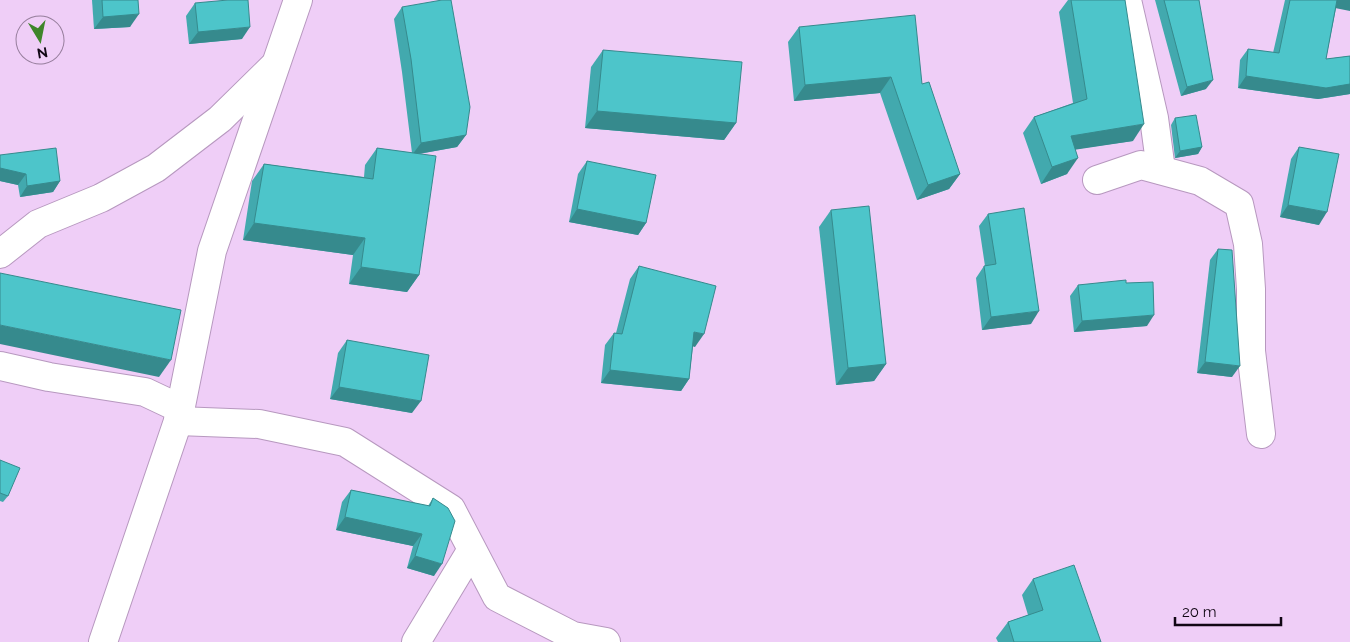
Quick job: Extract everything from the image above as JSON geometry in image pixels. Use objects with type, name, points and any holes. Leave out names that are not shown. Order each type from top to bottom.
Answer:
[{"type":"street","points":[[103,642],[179,415],[212,251],[298,0]]},
{"type":"street","points":[[1127,0],[1154,118],[1161,170]]},
{"type":"street","points":[[0,254],[38,224],[101,198],[156,168],[220,119],[276,64]]},
{"type":"street","points":[[1097,180],[1141,165],[1200,181],[1239,204],[1248,244],[1251,289],[1251,351],[1261,434]]},
{"type":"street","points":[[0,366],[49,377],[145,392],[179,415],[259,424],[345,442],[451,509],[471,551],[497,597],[574,636],[606,642]]},
{"type":"street","points":[[416,642],[471,551]]},
{"type":"building","points":[[102,0],[138,0],[139,14],[103,17]]},
{"type":"building","points":[[248,0],[250,27],[198,32],[195,3]]},
{"type":"building","points":[[451,0],[470,107],[466,135],[421,143],[411,59],[402,7]]},
{"type":"building","points":[[1071,0],[1125,0],[1144,124],[1071,136],[1078,158],[1052,167],[1034,117],[1087,99]]},
{"type":"building","points":[[1164,0],[1199,0],[1213,80],[1187,87]]},
{"type":"building","points":[[1290,0],[1337,0],[1326,59],[1350,56],[1350,84],[1326,88],[1246,76],[1248,49],[1279,53]]},
{"type":"building","points":[[915,15],[922,84],[929,82],[960,174],[928,185],[891,77],[805,85],[799,27]]},
{"type":"building","points":[[603,50],[742,62],[736,123],[597,111]]},
{"type":"building","points":[[1196,115],[1202,147],[1180,151],[1175,118]]},
{"type":"building","points":[[1299,147],[1339,154],[1327,212],[1288,205]]},
{"type":"building","points":[[56,148],[60,181],[27,186],[26,174],[0,168],[0,155]]},
{"type":"building","points":[[377,148],[436,156],[419,275],[361,267],[365,238],[254,223],[264,164],[373,179]]},
{"type":"building","points":[[587,161],[656,175],[646,223],[577,209]]},
{"type":"building","points":[[869,206],[886,364],[848,368],[831,210]]},
{"type":"building","points":[[1024,208],[1039,311],[991,317],[984,266],[996,264],[988,214]]},
{"type":"building","points":[[1218,249],[1232,250],[1240,366],[1205,362]]},
{"type":"building","points":[[639,266],[716,286],[704,334],[694,332],[689,379],[610,370],[614,333],[622,334]]},
{"type":"building","points":[[0,273],[181,310],[171,360],[0,325]]},
{"type":"building","points":[[1126,280],[1126,283],[1153,282],[1154,315],[1082,321],[1078,285]]},
{"type":"building","points":[[347,340],[429,355],[421,401],[339,387]]},
{"type":"building","points":[[0,460],[20,468],[8,496],[0,493]]},
{"type":"building","points":[[351,490],[430,506],[433,498],[448,508],[455,521],[442,564],[415,556],[422,534],[345,517]]},
{"type":"building","points":[[1074,565],[1101,642],[1014,642],[1008,622],[1043,610],[1033,579]]}]
